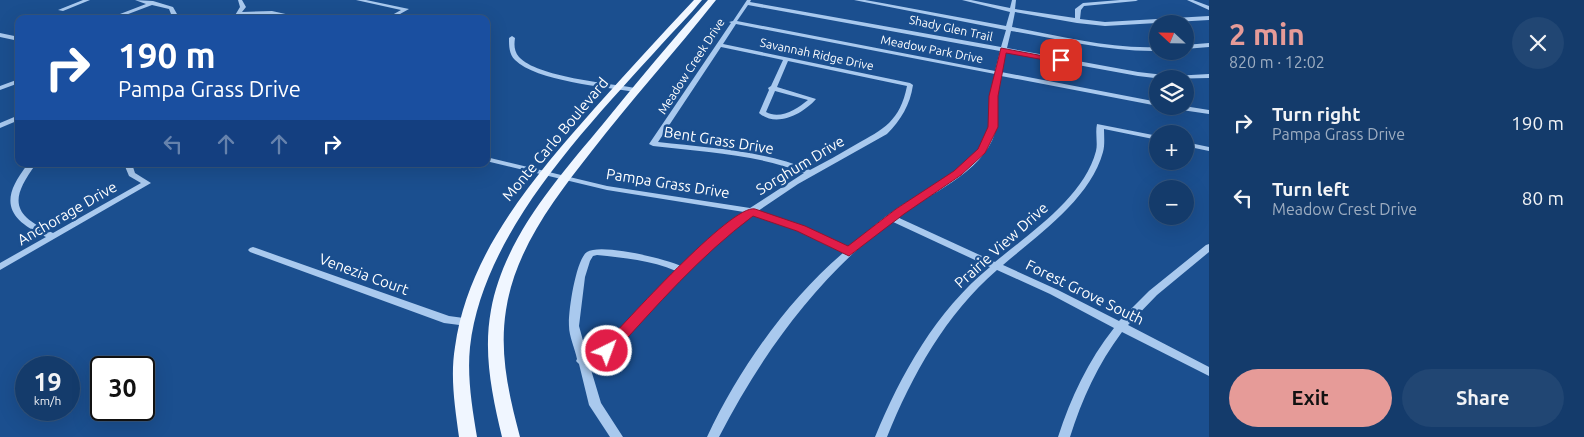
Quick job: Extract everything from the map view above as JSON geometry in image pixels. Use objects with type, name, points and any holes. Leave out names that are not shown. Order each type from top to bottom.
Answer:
[{"type":"main road","name":"Monte Carlo Boulevard","points":[[468,437],[461,387],[462,352],[466,322],[476,287],[490,253],[513,215],[545,173],[619,87],[698,0]]},
{"type":"main road","name":"Monte Carlo Boulevard","points":[[511,437],[500,397],[495,366],[494,336],[504,281],[520,245],[540,211],[564,178],[635,90],[712,0]]},
{"type":"street","points":[[61,10],[88,0]]},
{"type":"street","points":[[137,0],[172,9],[173,15]]},
{"type":"street","points":[[238,15],[243,7],[240,0]]},
{"type":"street","points":[[358,0],[406,9],[395,15]]},
{"type":"street","points":[[856,0],[928,12],[1008,30],[1118,47],[1149,49]]},
{"type":"street","points":[[964,0],[1013,11],[1077,21],[1115,24],[1209,18]]},
{"type":"street","points":[[713,437],[739,388],[774,336],[811,290],[849,252],[891,218],[958,173],[982,150],[993,127],[993,101],[1014,0]]},
{"type":"street","points":[[1077,21],[1078,8],[1083,5],[1136,0]]},
{"type":"street","points":[[1189,0],[1209,8]]},
{"type":"street","name":"Meadow Creek Drive","points":[[653,144],[720,45],[732,22],[748,1]]},
{"type":"street","name":"Shady Glen Trail","points":[[748,1],[1156,77],[1209,76]]},
{"type":"street","points":[[120,15],[153,3]]},
{"type":"street","points":[[249,15],[272,13],[283,15]]},
{"type":"street","name":"Meadow Park Drive","points":[[732,22],[1149,102]]},
{"type":"street","points":[[0,35],[15,38]]},
{"type":"street","points":[[512,38],[511,47],[515,56],[530,67],[635,90]]},
{"type":"street","name":"Savannah Ridge Drive","points":[[720,45],[910,85]]},
{"type":"street","points":[[1194,46],[1209,45]]},
{"type":"street","points":[[1200,46],[1209,50]]},
{"type":"street","points":[[772,88],[813,99],[783,116],[771,117],[761,111],[772,88],[786,59]]},
{"type":"street","points":[[0,80],[15,84]]},
{"type":"street","points":[[0,88],[15,84]]},
{"type":"street","name":"Sorghum Drive","points":[[582,361],[607,351],[682,270],[722,234],[752,211],[810,173],[868,142],[890,126],[904,109],[910,85]]},
{"type":"street","points":[[1194,110],[1209,112]]},
{"type":"street","points":[[0,126],[15,119]]},
{"type":"street","name":"Prairie View Drive","points":[[881,437],[907,379],[937,331],[967,293],[997,265],[1061,212],[1078,192],[1097,158],[1102,142],[1100,126],[1149,136]]},
{"type":"street","name":"Bent Grass Drive","points":[[653,144],[739,155],[791,166],[810,173]]},
{"type":"street","points":[[1194,146],[1209,149]]},
{"type":"street","name":"Pampa Grass Drive","points":[[490,159],[607,188],[752,211],[801,229],[849,252]]},
{"type":"street","points":[[30,167],[15,186],[12,196],[13,205],[18,216],[26,224],[53,236]]},
{"type":"street","name":"Anchorage Drive","points":[[0,267],[147,183],[132,174],[129,167]]},
{"type":"street","name":"Forest Grove South","points":[[891,218],[997,265],[1121,325],[1209,372]]},
{"type":"street","points":[[1064,437],[1083,384],[1121,325],[1153,293],[1209,247]]},
{"type":"street","name":"Venezia Court","points":[[252,250],[448,320],[466,322]]},
{"type":"street","points":[[617,437],[595,405],[574,326],[580,277],[585,261],[590,254],[596,252],[634,256],[668,264],[682,270]]},
{"type":"route","points":[[607,351],[682,270],[736,222],[752,211],[801,229],[849,252],[900,211],[958,173],[975,159],[982,150],[988,142],[993,127],[993,96],[1003,50],[1061,60]]}]
